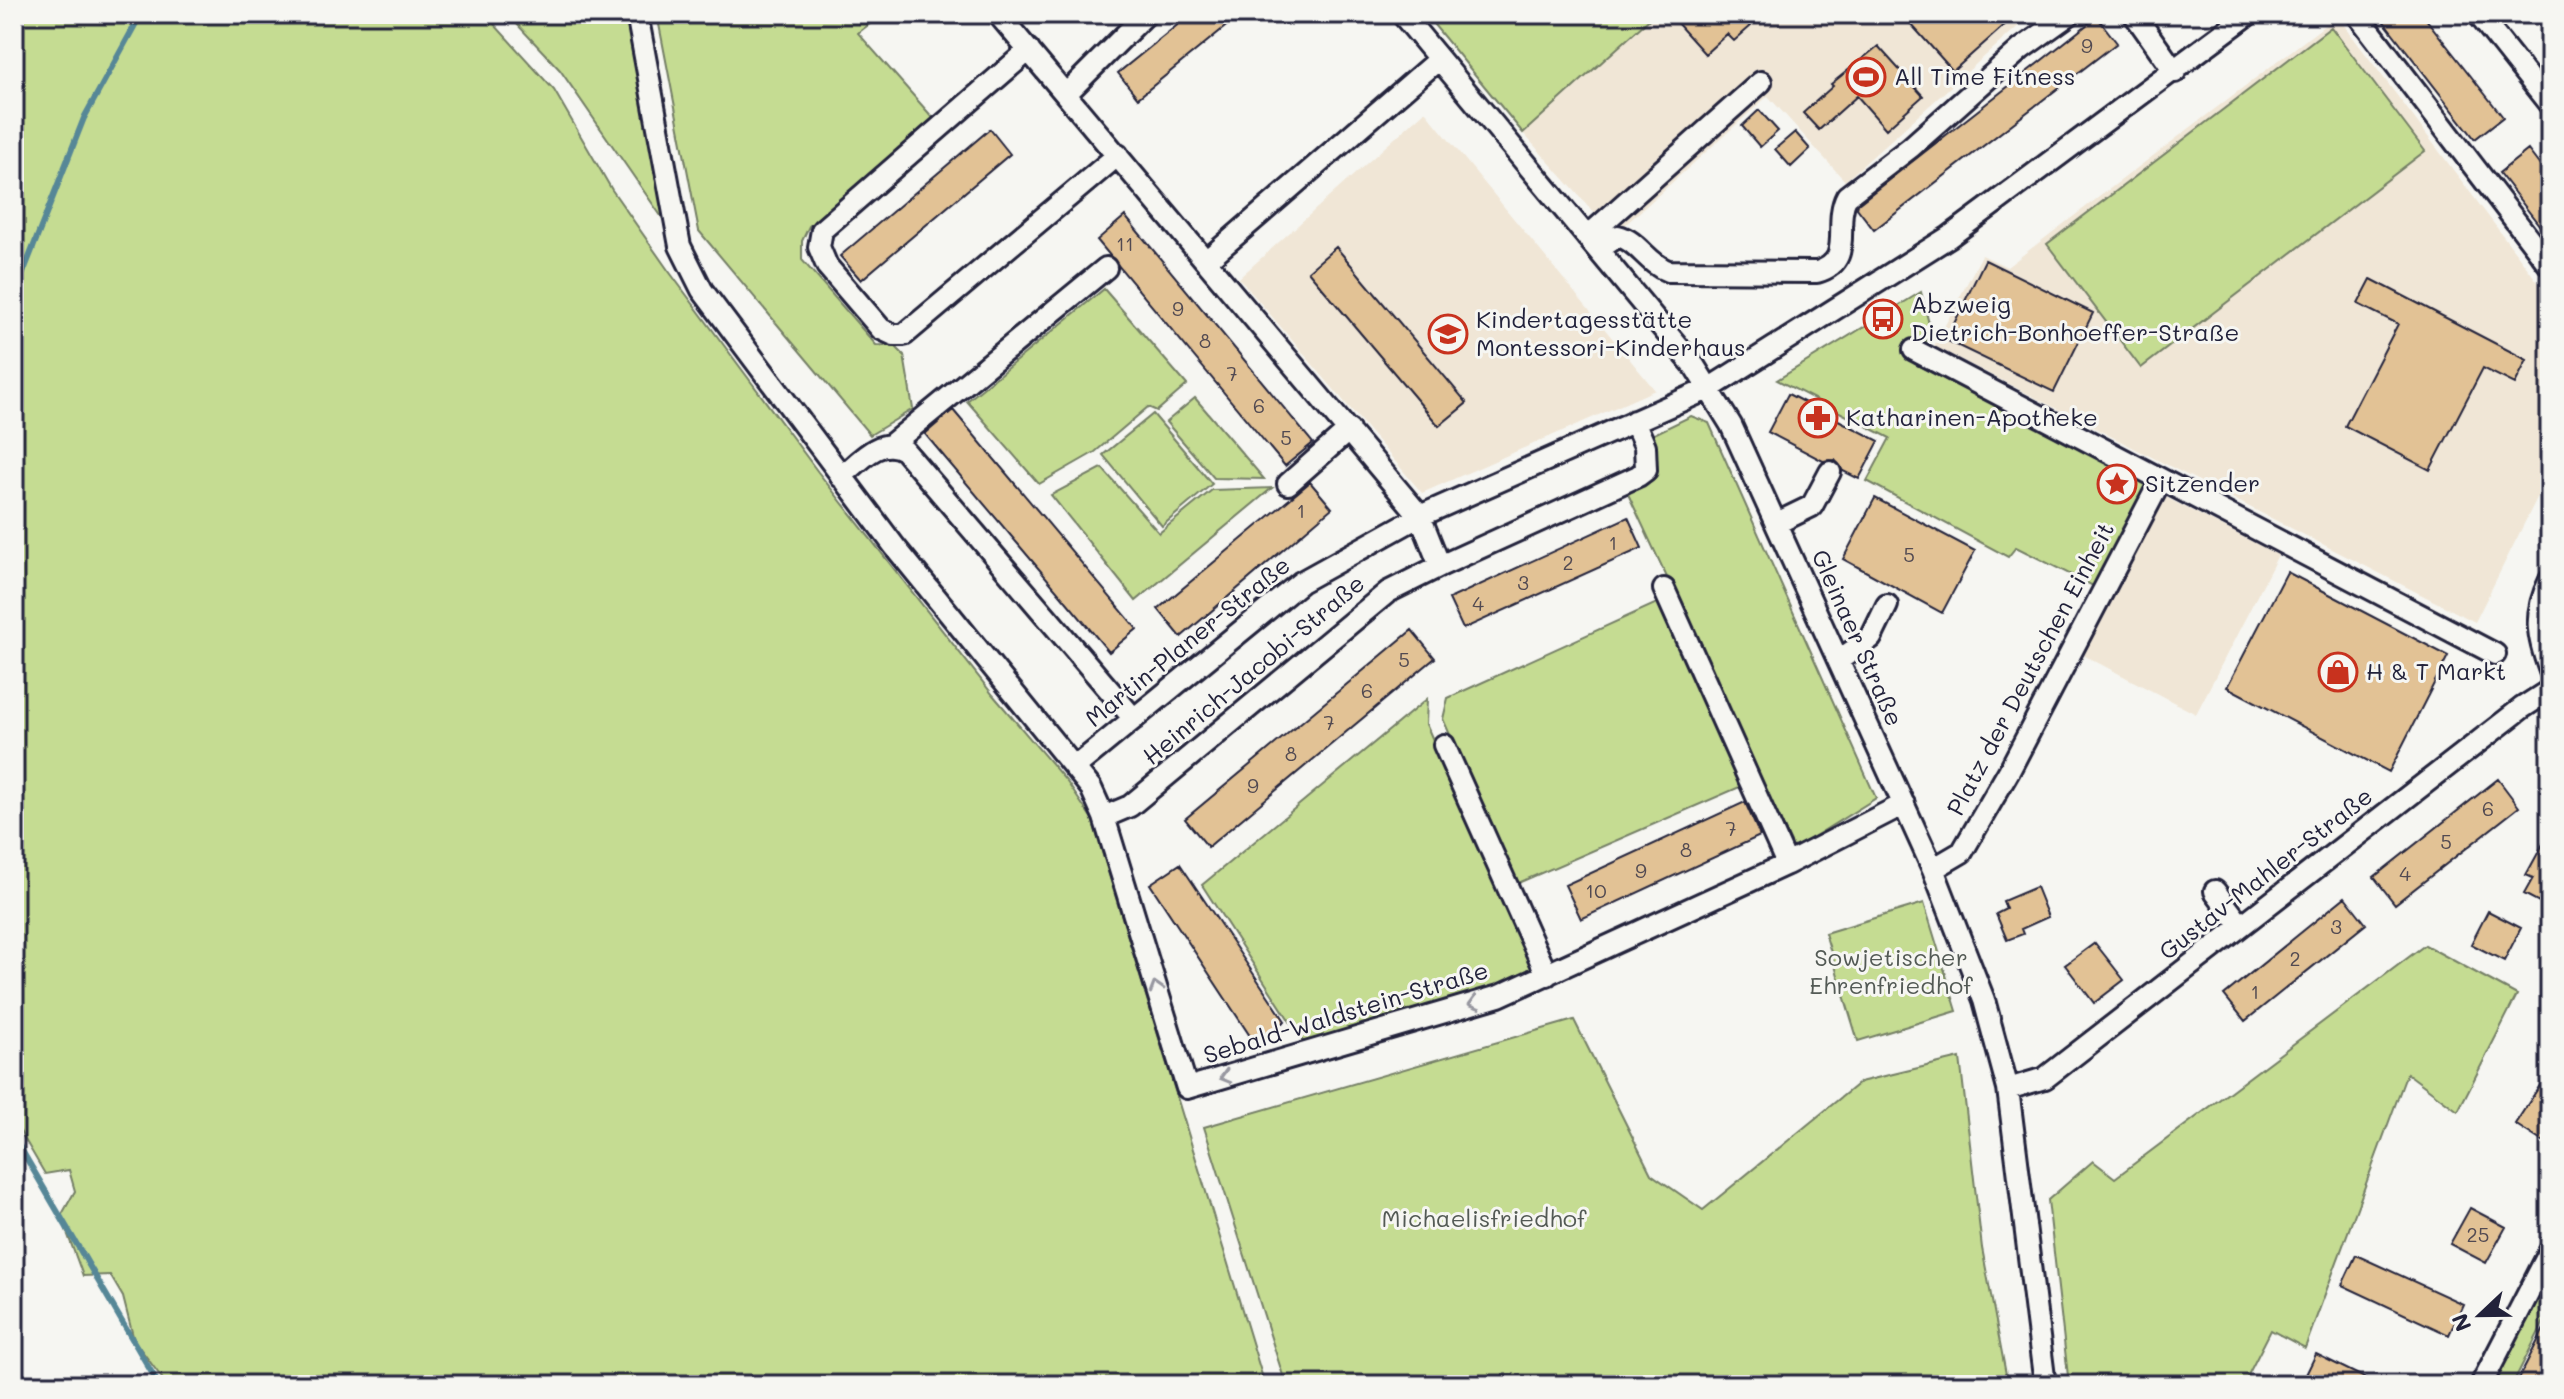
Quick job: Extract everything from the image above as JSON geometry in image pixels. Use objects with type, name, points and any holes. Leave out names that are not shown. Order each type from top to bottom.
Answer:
[{"type":"street","name":"Sebald-Waldstein-Straße","points":[[637,14],[674,217],[690,268],[733,333],[841,477],[1091,788],[1104,817],[1187,1088],[1499,996],[1787,864],[1904,804]]},
{"type":"street","points":[[998,14],[1420,516],[1440,566]]},
{"type":"street","points":[[1066,94],[1146,14]]},
{"type":"street","name":"Gleinaer Straße","points":[[1402,14],[1710,388],[1777,523],[1933,869],[1984,1000],[2008,1089],[2045,1385]]},
{"type":"street","points":[[1592,244],[1618,236],[1626,238],[1647,261],[1668,271],[1817,272],[1828,269],[1840,255],[1842,206],[1847,196],[1911,147],[2021,49],[2070,14]]},
{"type":"street","points":[[2134,14],[2175,72]]},
{"type":"street","name":"Martin-Planer-Straße","points":[[1075,767],[1301,582],[1420,516],[1710,388],[1949,237],[2175,72],[2249,14]]},
{"type":"street","points":[[2357,14],[2550,266]]},
{"type":"street","points":[[2478,14],[2549,102]]},
{"type":"street","points":[[1029,50],[822,230],[819,247],[827,266],[881,329],[904,335],[1118,155]]},
{"type":"street","points":[[1206,261],[1439,59]]},
{"type":"street","points":[[1592,244],[1761,82]]},
{"type":"street","points":[[841,477],[883,445],[893,443],[1106,268]]},
{"type":"street","points":[[1914,350],[2160,482],[2495,654]]},
{"type":"street","name":"Heinrich-Jacobi-Straße","points":[[1104,817],[1130,806],[1388,592],[1638,476],[1646,470],[1647,459],[1634,421]]},
{"type":"street","points":[[1288,484],[1349,430]]},
{"type":"street","points":[[893,443],[904,450],[1134,719]]},
{"type":"street","points":[[1777,523],[1812,506],[1830,472]]},
{"type":"street","name":"Platz der Deutschen Einheit","points":[[1933,869],[1962,852],[2160,482]]},
{"type":"street","points":[[2550,580],[2540,600],[2537,629],[2550,671]]},
{"type":"street","points":[[1664,589],[1787,864]]},
{"type":"street","points":[[1839,660],[1871,638],[1887,605]]},
{"type":"street","name":"Gustav-Mahler-Straße","points":[[2008,1089],[2045,1078],[2515,713],[2550,690]]},
{"type":"street","points":[[1444,745],[1547,975]]},
{"type":"street","points":[[2215,891],[2241,926]]},
{"type":"street","points":[[2481,1385],[2550,1251]]},
{"type":"shaded area","points":[[1655,14],[2032,14],[1845,181],[1768,96],[1614,235],[1523,133]]},
{"type":"shaded area","points":[[2337,16],[2550,298],[2550,472],[2475,622],[1934,346],[1982,255],[2007,267]]},
{"type":"shaded area","name":"Kindertagesstätte Montessori-Kinderhaus","points":[[1425,111],[1655,390],[1422,493],[1239,278]]},
{"type":"shaded area","points":[[2165,497],[2278,555],[2196,714],[2083,655]]},
{"type":"green space","points":[[14,14],[485,14],[554,90],[612,190],[818,472],[993,695],[1067,782],[1092,819],[1265,1385],[205,1385],[204,1377],[193,1385],[167,1385],[134,1340],[123,1297],[110,1275],[83,1276],[61,1216],[75,1191],[69,1170],[45,1174],[14,1121]]},
{"type":"green space","points":[[560,14],[630,14],[670,229],[560,70],[514,21]]},
{"type":"green space","points":[[657,14],[872,14],[876,19],[858,33],[934,119],[809,226],[802,241],[802,260],[876,345],[895,346],[904,355],[913,409],[870,435],[699,231]]},
{"type":"green space","points":[[1425,14],[1655,14],[1523,133]]},
{"type":"green space","points":[[2331,27],[2425,151],[2141,368],[2047,244]]},
{"type":"green space","points":[[1104,289],[1187,385],[1157,411],[1148,407],[1095,452],[1039,484],[967,401]]},
{"type":"green space","points":[[1921,292],[1931,332],[1915,364],[2153,485],[2099,589],[2016,547],[2008,557],[1867,481],[1890,438],[1777,380]]},
{"type":"green space","points":[[1195,398],[1264,479],[1214,478],[1166,422]]},
{"type":"green space","points":[[1153,414],[1212,484],[1162,526],[1103,455]]},
{"type":"green space","points":[[1691,416],[1709,423],[1876,798],[1794,849],[1628,494],[1643,484],[1650,436]]},
{"type":"green space","points":[[1102,468],[1159,533],[1212,490],[1272,488],[1136,601],[1051,495]]},
{"type":"green space","points":[[1659,602],[1742,786],[1516,884],[1443,719],[1448,698]]},
{"type":"green space","points":[[1427,699],[1426,724],[1534,973],[1487,992],[1304,1043],[1202,885]]},
{"type":"green space","name":"Sowjetischer Ehrenfriedhof","points":[[1924,903],[1957,1011],[1858,1041],[1825,933]]},
{"type":"green space","points":[[2425,945],[2517,995],[2458,1111],[2407,1073],[2305,1348],[2271,1330],[2243,1385],[2069,1385],[2048,1200],[2093,1161],[2115,1178]]},
{"type":"green space","name":"Michaelisfriedhof","points":[[1574,1020],[1651,1174],[1703,1210],[1860,1082],[1960,1058],[1982,1248],[2008,1385],[1286,1385],[1204,1127]]},
{"type":"green space","points":[[2550,1277],[2550,1310],[2512,1385],[2493,1385]]},
{"type":"building","points":[[1191,14],[1241,14],[1138,98],[1118,73]]},
{"type":"building","points":[[1687,14],[1740,14],[1751,26],[1734,41],[1727,34],[1705,54],[1677,23]]},
{"type":"building","points":[[1921,14],[2017,14],[1953,71],[1910,23]]},
{"type":"building","points":[[2378,14],[2422,14],[2503,117],[2475,139]]},
{"type":"building","points":[[2097,17],[2117,43],[1874,230],[1857,208],[1858,204]]},
{"type":"building","points":[[1878,46],[1923,96],[1886,129],[1857,96],[1819,130],[1803,113],[1833,86],[1831,84]]},
{"type":"building","points":[[1759,110],[1778,131],[1760,147],[1742,126]]},
{"type":"building","points":[[990,129],[1010,154],[861,280],[840,256]]},
{"type":"building","points":[[1795,132],[1810,149],[1791,167],[1775,149]]},
{"type":"building","points":[[2528,150],[2550,179],[2550,239],[2499,173]]},
{"type":"building","points":[[1125,216],[1313,443],[1285,466],[1097,240]]},
{"type":"building","points":[[1336,247],[1467,403],[1439,426],[1308,271]]},
{"type":"building","points":[[1985,260],[2093,313],[2054,392],[1946,340]]},
{"type":"building","points":[[2371,279],[2527,360],[2515,384],[2483,368],[2430,470],[2345,426],[2398,324],[2358,304]]},
{"type":"building","points":[[1788,394],[1879,441],[1859,479],[1843,471],[1835,460],[1823,461],[1768,432]]},
{"type":"building","points":[[953,410],[1137,629],[1109,652],[925,434]]},
{"type":"building","points":[[1310,482],[1332,508],[1181,637],[1158,609]]},
{"type":"building","points":[[1875,498],[1975,551],[1942,613],[1843,559]]},
{"type":"building","points":[[1628,517],[1642,548],[1463,629],[1449,599]]},
{"type":"building","name":"H & T Markt","points":[[2287,572],[2448,656],[2389,772],[2227,687]]},
{"type":"building","points":[[1412,630],[1435,658],[1208,847],[1185,819]]},
{"type":"building","points":[[2498,779],[2519,807],[2395,904],[2374,877]]},
{"type":"building","points":[[1745,802],[1760,836],[1581,919],[1565,885]]},
{"type":"building","points":[[2550,831],[2550,888],[2547,886],[2539,902],[2524,894],[2533,878],[2526,875]]},
{"type":"building","points":[[1180,864],[1285,1021],[1254,1042],[1150,884]]},
{"type":"building","points":[[2036,887],[2048,917],[2021,929],[2023,934],[2007,940],[1996,914],[2006,909],[2003,901]]},
{"type":"building","points":[[2345,897],[2366,924],[2245,1021],[2224,995]]},
{"type":"building","points":[[2488,911],[2521,928],[2504,961],[2471,944]]},
{"type":"building","points":[[2095,943],[2124,980],[2094,1003],[2065,965]]},
{"type":"building","points":[[2550,1070],[2550,1132],[2543,1142],[2515,1124]]},
{"type":"building","points":[[2470,1208],[2506,1227],[2486,1263],[2450,1244]]},
{"type":"building","points":[[2356,1255],[2463,1304],[2449,1335],[2342,1285]]},
{"type":"building","points":[[2550,1317],[2550,1385],[2515,1385],[2527,1362]]},
{"type":"building","points":[[2316,1354],[2379,1385],[2301,1385]]},
{"type":"waterway","points":[[14,296],[84,118],[141,14]]},
{"type":"waterway","points":[[14,1137],[159,1385]]},
{"type":"place","name":"All Time Fitness","points":[[1866,77]]},
{"type":"place","name":"Abzweig Dietrich-Bonhoeffer-Straße","points":[[1883,319]]},
{"type":"place","name":"Kindertagesstätte Montessori-Kinderhaus","points":[[1448,334]]},
{"type":"place","name":"Katharinen-Apotheke","points":[[1818,418]]},
{"type":"place","name":"Sitzender","points":[[2117,484]]},
{"type":"place","name":"H & T Markt","points":[[2338,672]]}]
